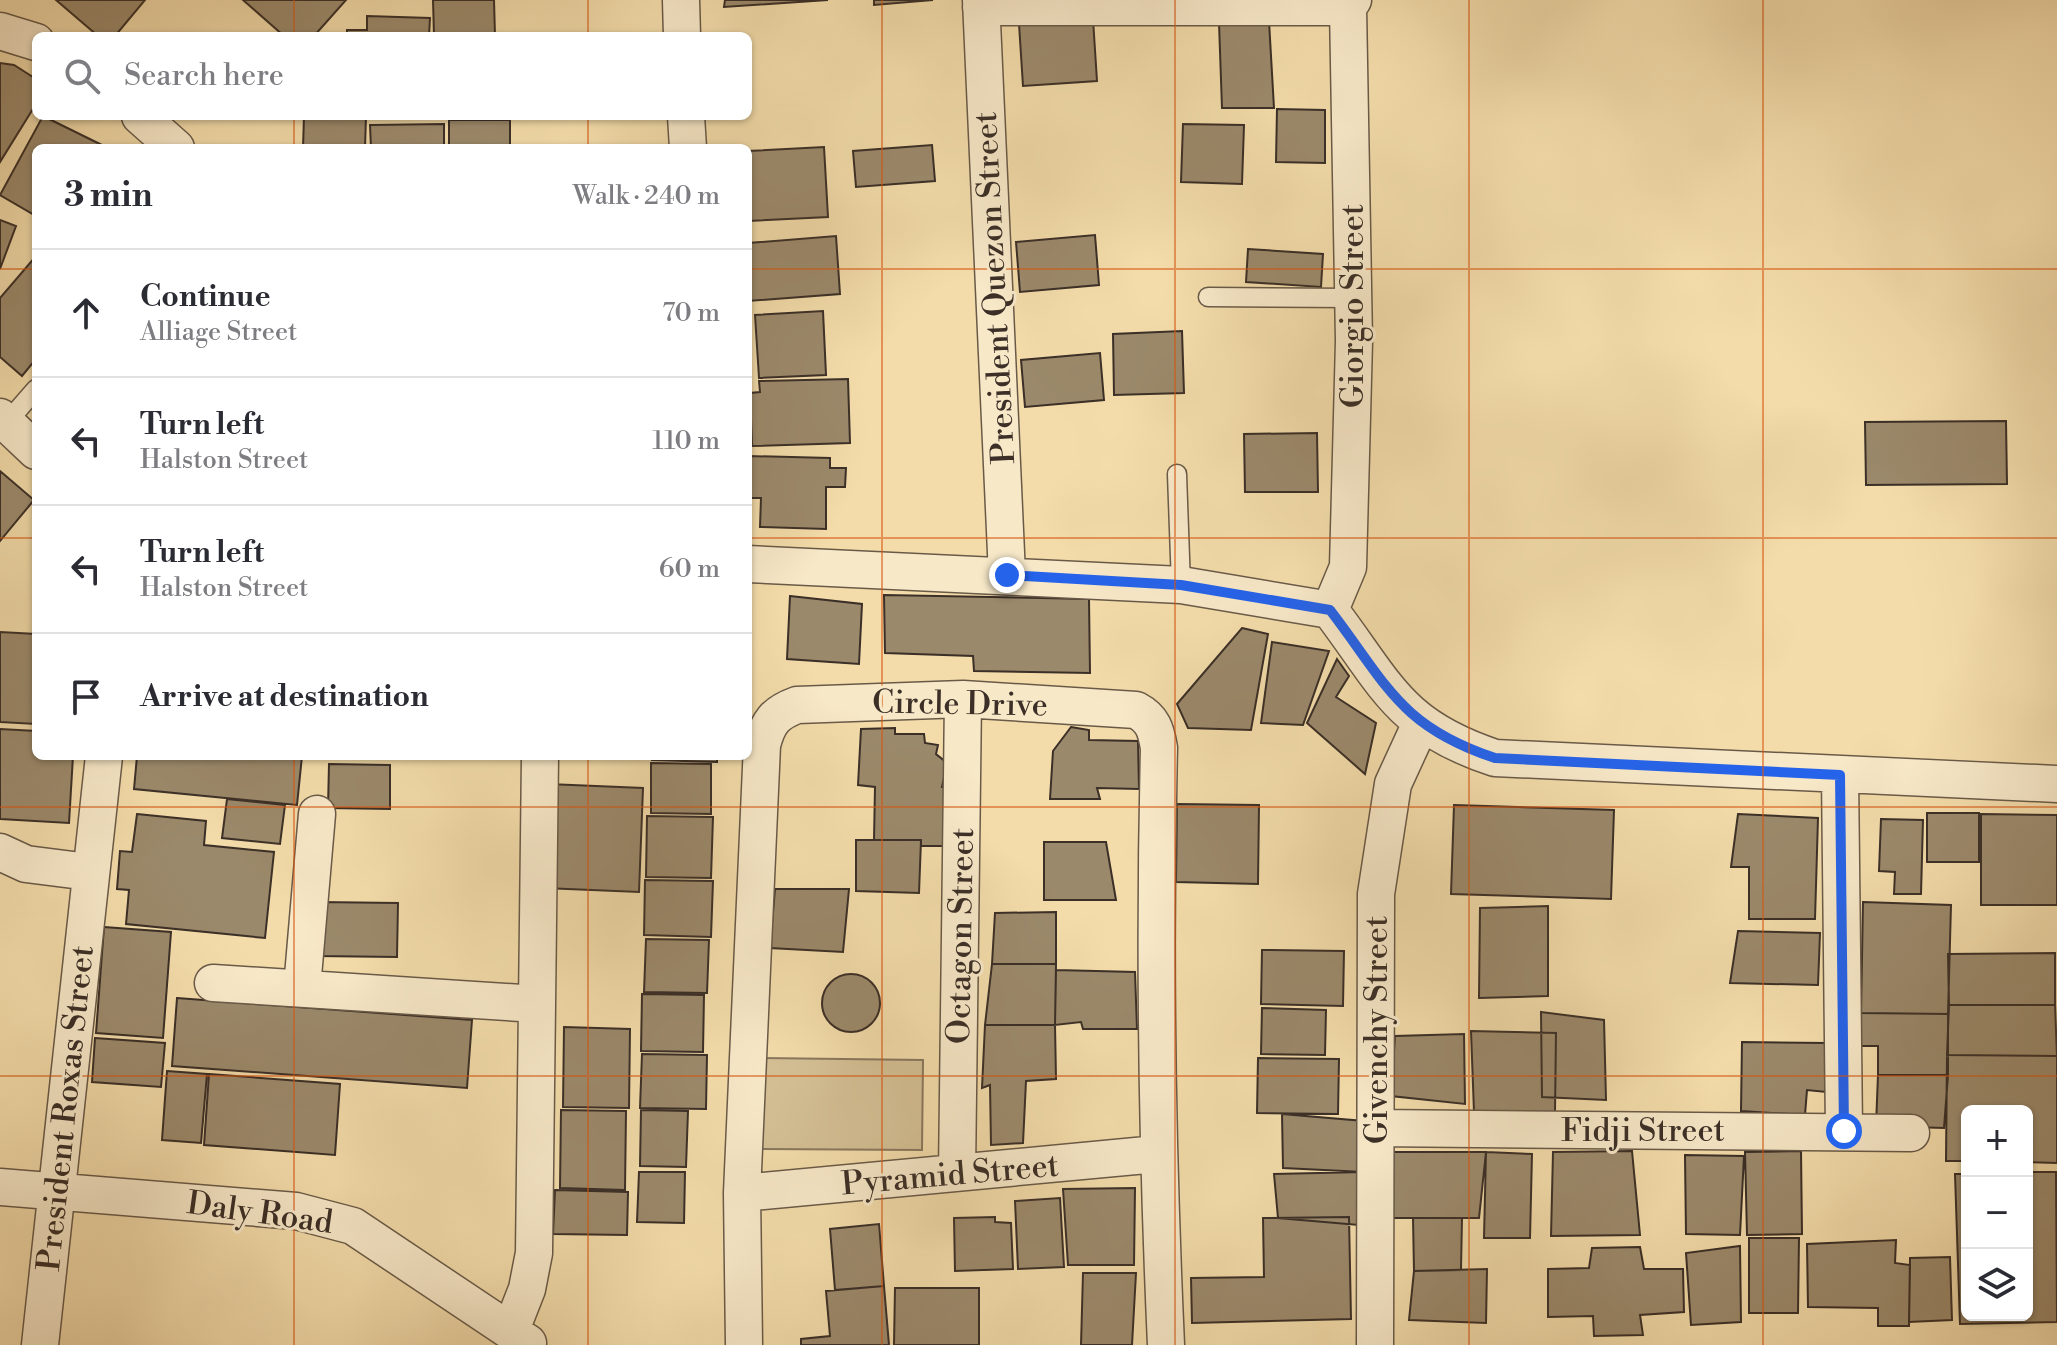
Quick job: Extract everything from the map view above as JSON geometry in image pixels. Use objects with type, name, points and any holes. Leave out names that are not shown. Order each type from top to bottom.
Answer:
[{"type":"street","points":[[681,0],[682,32]]},
{"type":"street","points":[[981,4],[1351,3]]},
{"type":"street","name":"Giorgio Street","points":[[1330,610],[1348,567],[1353,298],[1351,3]]},
{"type":"street","name":"President Quezon Street","points":[[981,4],[1007,575]]},
{"type":"street","points":[[0,31],[32,41]]},
{"type":"street","points":[[144,120],[172,144]]},
{"type":"street","points":[[686,120],[688,144]]},
{"type":"street","points":[[2,423],[32,448]]},
{"type":"street","points":[[752,564],[1181,585],[1330,610],[1362,659],[1401,706],[1421,723],[1462,747],[1495,758],[2057,784]]},
{"type":"street","name":"Circle Drive","points":[[744,1345],[742,1193],[762,745],[766,727],[777,712],[797,705],[963,699],[1136,710],[1149,717],[1156,731],[1159,748],[1154,930],[1157,1154],[1166,1345]]},
{"type":"street","name":"Octagon Street","points":[[957,1173],[963,699]]},
{"type":"street","name":"Givenchy Street","points":[[1375,1345],[1376,894],[1393,784],[1421,723]]},
{"type":"street","name":"President Roxas Street","points":[[40,1345],[103,760]]},
{"type":"street","points":[[521,1338],[534,1253],[540,760]]},
{"type":"street","points":[[1840,775],[1844,1131]]},
{"type":"street","points":[[302,988],[317,814]]},
{"type":"street","points":[[0,852],[26,864],[89,872]]},
{"type":"street","points":[[213,983],[537,1004]]},
{"type":"street","name":"Fidji Street","points":[[1376,1128],[1911,1133]]},
{"type":"street","name":"Pyramid Street","points":[[742,1193],[1157,1154]]},
{"type":"street","name":"Daly Road","points":[[0,1187],[296,1211],[353,1226],[521,1338]]},
{"type":"lane","points":[[1208,297],[1353,298]]},
{"type":"lane","points":[[2,423],[32,393]]},
{"type":"lane","points":[[1177,474],[1181,585]]},
{"type":"shaded area","points":[[759,1058],[923,1060],[922,1150],[758,1149]]},
{"type":"building","points":[[56,0],[145,0],[118,32],[93,32]]},
{"type":"building","points":[[243,0],[346,0],[318,32],[279,32]]},
{"type":"building","points":[[433,0],[494,0],[495,32],[434,32]]},
{"type":"building","points":[[725,0],[828,0],[724,7]]},
{"type":"building","points":[[874,0],[933,0],[874,5]]},
{"type":"building","points":[[367,16],[430,18],[429,32],[347,32],[367,30]]},
{"type":"building","points":[[1093,19],[1097,81],[1023,86],[1019,24]]},
{"type":"building","points":[[1269,21],[1274,108],[1222,108],[1219,23]]},
{"type":"building","points":[[0,63],[14,65],[32,76],[32,110],[0,162]]},
{"type":"building","points":[[1277,109],[1325,110],[1325,163],[1276,162]]},
{"type":"building","points":[[41,120],[51,120],[100,144],[32,144],[32,214],[0,195]]},
{"type":"building","points":[[304,120],[366,120],[365,144],[303,144]]},
{"type":"building","points":[[449,120],[510,120],[510,144],[449,144]]},
{"type":"building","points":[[444,124],[444,144],[371,144],[370,125]]},
{"type":"building","points":[[1183,124],[1244,125],[1242,184],[1181,182]]},
{"type":"building","points":[[932,145],[935,181],[856,187],[853,151]]},
{"type":"building","points":[[824,147],[828,217],[752,221],[752,151]]},
{"type":"building","points":[[0,220],[16,226],[0,269]]},
{"type":"building","points":[[1095,235],[1099,285],[1020,292],[1016,242]]},
{"type":"building","points":[[836,236],[840,294],[752,301],[752,243]]},
{"type":"building","points":[[1248,249],[1323,254],[1321,287],[1246,282]]},
{"type":"building","points":[[32,261],[32,364],[22,376],[0,357],[0,298]]},
{"type":"building","points":[[823,311],[826,375],[759,378],[755,315]]},
{"type":"building","points":[[1182,331],[1184,393],[1114,395],[1113,334]]},
{"type":"building","points":[[1100,353],[1104,400],[1025,407],[1021,360]]},
{"type":"building","points":[[848,379],[850,443],[752,446],[752,393],[760,392],[759,381]]},
{"type":"building","points":[[2006,421],[2007,484],[1866,485],[1865,422]]},
{"type":"building","points":[[1317,433],[1318,492],[1245,492],[1244,434]]},
{"type":"building","points":[[752,456],[830,458],[830,468],[846,468],[845,487],[826,487],[826,529],[760,527],[761,498],[752,498]]},
{"type":"building","points":[[0,471],[32,498],[32,502],[0,541]]},
{"type":"building","points":[[884,595],[1089,599],[1090,673],[974,671],[973,656],[885,653]]},
{"type":"building","points":[[790,596],[862,604],[859,664],[787,659]]},
{"type":"building","points":[[1242,628],[1268,634],[1251,730],[1188,728],[1177,704]]},
{"type":"building","points":[[0,632],[32,634],[32,724],[0,722]]},
{"type":"building","points":[[1272,642],[1329,651],[1303,725],[1261,723]]},
{"type":"building","points":[[1337,659],[1349,676],[1336,697],[1376,723],[1365,774],[1307,723]]},
{"type":"building","points":[[1071,727],[1089,730],[1089,740],[1138,741],[1139,789],[1097,788],[1100,799],[1050,799],[1053,751]]},
{"type":"building","points":[[895,728],[895,734],[924,734],[925,743],[938,745],[936,754],[947,763],[942,787],[949,787],[949,846],[921,846],[921,840],[874,840],[875,787],[858,785],[861,729]]},
{"type":"building","points":[[0,729],[32,731],[32,760],[73,760],[69,823],[0,819]]},
{"type":"building","points":[[137,760],[302,760],[297,805],[134,789]]},
{"type":"building","points":[[652,760],[717,760],[717,762]]},
{"type":"building","points":[[651,763],[711,764],[711,814],[651,813]]},
{"type":"building","points":[[329,764],[390,765],[390,809],[328,808]]},
{"type":"building","points":[[548,784],[643,788],[639,892],[544,888]]},
{"type":"building","points":[[227,799],[285,805],[280,844],[222,838]]},
{"type":"building","points":[[1177,804],[1259,805],[1258,884],[1176,882]]},
{"type":"building","points":[[1454,805],[1614,810],[1611,899],[1451,894]]},
{"type":"building","points":[[1927,813],[1979,813],[1979,862],[1927,862]]},
{"type":"building","points":[[137,814],[206,821],[204,845],[274,852],[265,938],[126,924],[129,890],[117,889],[120,851],[132,852]]},
{"type":"building","points":[[1738,814],[1818,818],[1815,919],[1749,919],[1749,867],[1731,867]]},
{"type":"building","points":[[1981,814],[2057,815],[2057,905],[1981,905]]},
{"type":"building","points":[[647,816],[713,817],[711,878],[646,877]]},
{"type":"building","points":[[1881,819],[1923,820],[1921,894],[1894,894],[1895,872],[1879,871]]},
{"type":"building","points":[[856,840],[921,840],[919,893],[856,891]]},
{"type":"building","points":[[1044,842],[1106,842],[1116,900],[1044,900]]},
{"type":"building","points":[[645,880],[713,881],[711,937],[644,935]]},
{"type":"building","points":[[775,889],[849,889],[843,952],[770,948]]},
{"type":"building","points":[[318,902],[398,903],[397,957],[317,956]]},
{"type":"building","points":[[1863,902],[1951,905],[1948,1014],[1861,1013]]},
{"type":"building","points":[[1548,906],[1548,996],[1479,998],[1480,908]]},
{"type":"building","points":[[1056,912],[1056,964],[992,964],[995,913]]},
{"type":"building","points":[[104,927],[171,932],[163,1038],[96,1033]]},
{"type":"building","points":[[1738,931],[1820,933],[1818,985],[1730,983]]},
{"type":"building","points":[[646,939],[709,940],[707,993],[644,992]]},
{"type":"building","points":[[1262,950],[1344,951],[1343,1006],[1261,1004]]},
{"type":"building","points":[[2055,953],[2055,1005],[1949,1005],[1948,954]]},
{"type":"building","points":[[992,964],[1056,964],[1055,1025],[985,1025]]},
{"type":"building","points":[[1056,970],[1135,972],[1137,1029],[1083,1029],[1081,1022],[1055,1025]]},
{"type":"building","points":[[851,974],[872,982],[880,1003],[872,1024],[851,1032],[830,1024],[822,1003],[830,982]]},
{"type":"building","points":[[642,994],[704,995],[703,1052],[641,1051]]},
{"type":"building","points":[[177,998],[472,1020],[467,1088],[172,1066]]},
{"type":"building","points":[[1949,1005],[2055,1005],[2057,1056],[1947,1055]]},
{"type":"building","points":[[1262,1008],[1326,1010],[1325,1055],[1261,1054]]},
{"type":"building","points":[[1541,1012],[1604,1020],[1606,1100],[1542,1097]]},
{"type":"building","points":[[1861,1013],[1948,1014],[1948,1075],[1878,1075],[1878,1046],[1861,1046]]},
{"type":"building","points":[[985,1025],[1055,1025],[1056,1079],[1026,1081],[1023,1143],[991,1145],[990,1085],[982,1088]]},
{"type":"building","points":[[564,1027],[630,1029],[629,1108],[563,1107]]},
{"type":"building","points":[[1471,1031],[1556,1033],[1555,1112],[1474,1112]]},
{"type":"building","points":[[1464,1034],[1465,1104],[1391,1096],[1395,1036]]},
{"type":"building","points":[[95,1038],[165,1043],[161,1087],[92,1082]]},
{"type":"building","points":[[1742,1042],[1826,1043],[1826,1092],[1807,1090],[1805,1115],[1741,1111]]},
{"type":"building","points":[[642,1054],[707,1055],[706,1109],[640,1108]]},
{"type":"building","points":[[1947,1055],[2057,1056],[2057,1163],[2033,1162],[2033,1105],[1961,1105],[1961,1161],[1946,1161]]},
{"type":"building","points":[[1258,1058],[1339,1059],[1338,1114],[1257,1113]]},
{"type":"building","points":[[167,1071],[207,1074],[201,1143],[162,1140]]},
{"type":"building","points":[[209,1074],[340,1084],[335,1155],[204,1145]]},
{"type":"building","points":[[1878,1075],[1948,1075],[1944,1128],[1876,1126]]},
{"type":"building","points":[[561,1110],[626,1111],[625,1190],[560,1188]]},
{"type":"building","points":[[641,1110],[688,1111],[686,1167],[640,1166]]},
{"type":"building","points":[[1282,1114],[1364,1121],[1364,1172],[1283,1168]]},
{"type":"building","points":[[1632,1151],[1640,1235],[1551,1236],[1553,1152]]},
{"type":"building","points":[[1801,1151],[1802,1234],[1747,1235],[1745,1152]]},
{"type":"building","points":[[1392,1152],[1486,1152],[1479,1218],[1390,1218]]},
{"type":"building","points":[[1486,1152],[1532,1154],[1530,1238],[1484,1238]]},
{"type":"building","points":[[1685,1155],[1744,1156],[1740,1235],[1686,1234]]},
{"type":"building","points":[[639,1172],[685,1172],[684,1223],[637,1222]]},
{"type":"building","points":[[1364,1172],[1370,1226],[1278,1218],[1274,1174]]},
{"type":"building","points":[[2033,1172],[2056,1172],[2057,1322],[1960,1324],[1955,1174],[1961,1174],[1961,1321],[2033,1321]]},
{"type":"building","points":[[1135,1188],[1134,1265],[1068,1265],[1063,1189]]},
{"type":"building","points":[[555,1190],[628,1192],[627,1235],[553,1234]]},
{"type":"building","points":[[1060,1198],[1064,1267],[1018,1269],[1015,1201]]},
{"type":"building","points":[[995,1217],[995,1222],[1011,1223],[1013,1269],[955,1271],[954,1218]]},
{"type":"building","points":[[1349,1217],[1351,1319],[1192,1323],[1191,1278],[1264,1277],[1263,1218]]},
{"type":"building","points":[[1413,1218],[1462,1218],[1461,1270],[1414,1271]]},
{"type":"building","points":[[879,1224],[884,1286],[835,1290],[830,1229]]},
{"type":"building","points":[[1749,1238],[1799,1238],[1798,1313],[1749,1313]]},
{"type":"building","points":[[1896,1240],[1895,1263],[1910,1265],[1909,1326],[1878,1326],[1878,1308],[1808,1307],[1807,1244]]},
{"type":"building","points":[[1740,1246],[1741,1322],[1691,1325],[1686,1253]]},
{"type":"building","points":[[1640,1247],[1644,1269],[1683,1269],[1684,1312],[1640,1315],[1643,1335],[1594,1336],[1593,1316],[1548,1317],[1548,1269],[1589,1268],[1592,1248]]},
{"type":"building","points":[[1950,1257],[1952,1320],[1909,1322],[1910,1258]]},
{"type":"building","points":[[1487,1269],[1486,1323],[1409,1320],[1414,1271]]},
{"type":"building","points":[[1083,1273],[1136,1273],[1132,1345],[1081,1345]]},
{"type":"building","points":[[884,1286],[889,1345],[801,1345],[801,1339],[830,1336],[826,1291]]},
{"type":"building","points":[[895,1288],[979,1288],[979,1345],[894,1345]]},
{"type":"route","points":[[1007,575],[1181,585],[1330,610],[1362,659],[1401,706],[1421,723],[1462,747],[1495,758],[1840,775],[1844,1131]]}]
